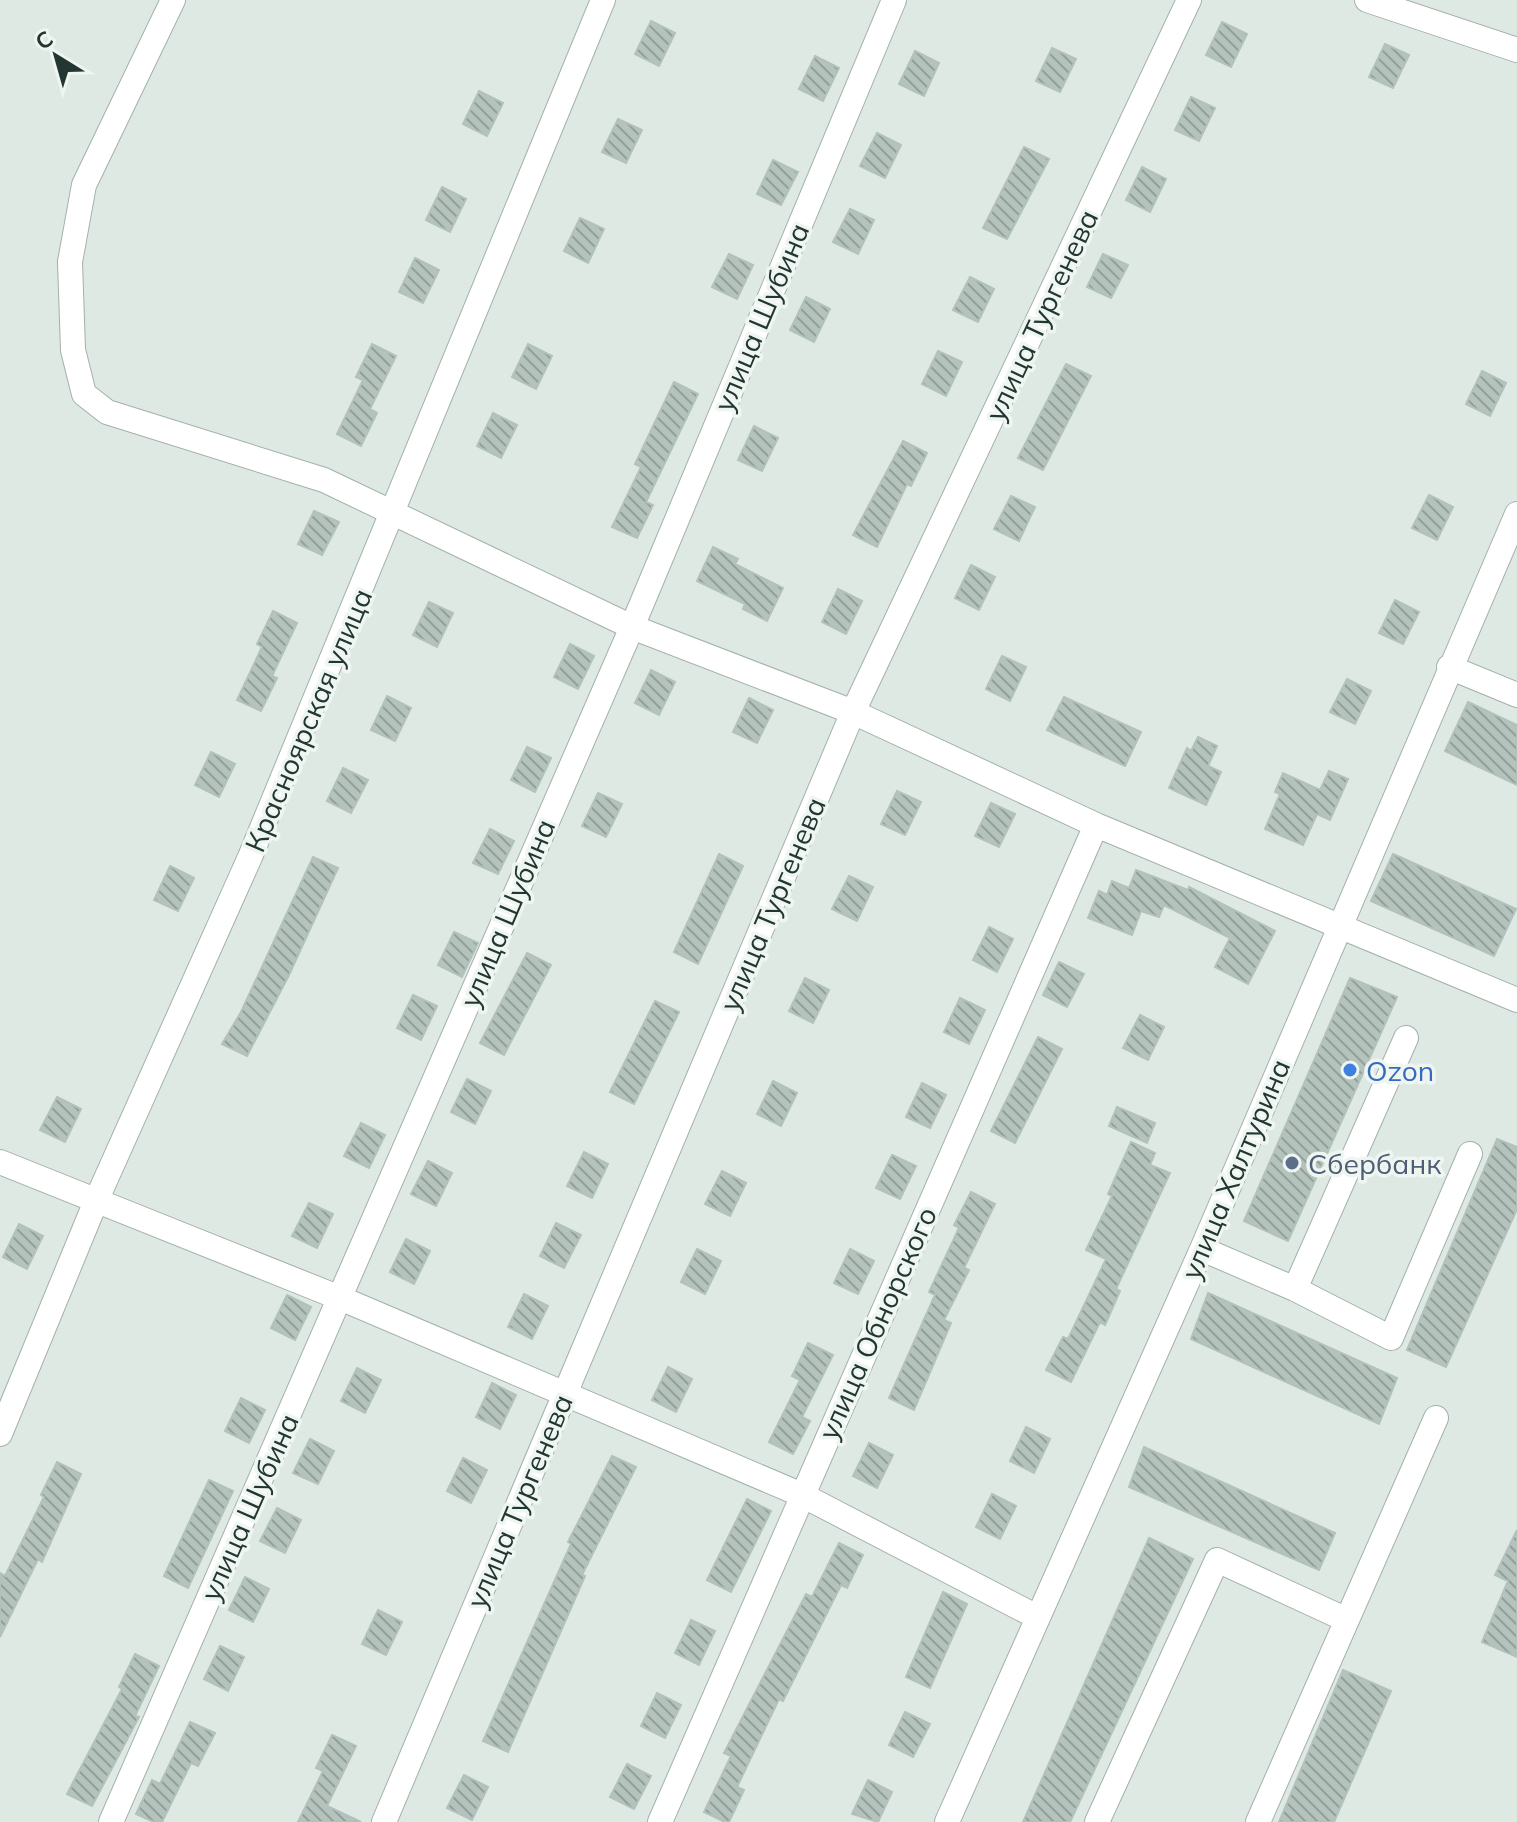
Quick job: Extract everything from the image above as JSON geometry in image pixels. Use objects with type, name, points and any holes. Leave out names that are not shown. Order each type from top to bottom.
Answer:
[{"type":"street","points":[[173,0],[84,185],[70,262],[73,350],[84,394],[107,412],[324,480],[632,627],[853,712],[1096,825],[1517,1000]]},
{"type":"street","name":"Красноярская улица","points":[[0,1434],[96,1201],[250,857],[603,0]]},
{"type":"street","name":"улица Шубина","points":[[111,1822],[632,627],[894,0]]},
{"type":"street","name":"улица Тургенева","points":[[384,1822],[853,712],[1189,0]]},
{"type":"street","points":[[1367,0],[1517,50]]},
{"type":"street","name":"улица Халтурина","points":[[947,1822],[1202,1249],[1517,514]]},
{"type":"street","points":[[1449,667],[1517,695]]},
{"type":"street","name":"улица Обнорского","points":[[660,1822],[1096,825]]},
{"type":"street","points":[[1295,1289],[1406,1038]]},
{"type":"street","points":[[1202,1249],[1295,1289],[1391,1338],[1470,1154]]},
{"type":"street","points":[[0,1162],[340,1298],[802,1495],[1037,1617]]},
{"type":"street","points":[[1258,1822],[1436,1418]]},
{"type":"street","points":[[1097,1822],[1217,1560],[1347,1620]]},
{"type":"building","points":[[651,21],[675,33],[659,66],[635,54]]},
{"type":"building","points":[[1222,22],[1247,34],[1231,67],[1206,55]]},
{"type":"building","points":[[1385,44],[1409,55],[1393,88],[1369,77]]},
{"type":"building","points":[[1052,48],[1076,59],[1060,92],[1036,81]]},
{"type":"building","points":[[915,51],[939,63],[924,96],[899,84]]},
{"type":"building","points":[[815,56],[839,68],[823,101],[799,89]]},
{"type":"building","points":[[479,91],[503,103],[487,136],[463,124]]},
{"type":"building","points":[[1191,97],[1215,108],[1199,141],[1175,130]]},
{"type":"building","points":[[618,119],[642,130],[626,163],[602,152]]},
{"type":"building","points":[[877,133],[901,145],[885,178],[860,166]]},
{"type":"building","points":[[1024,147],[1049,159],[1007,239],[983,228]]},
{"type":"building","points":[[773,160],[798,172],[781,205],[757,194]]},
{"type":"building","points":[[1142,167],[1166,179],[1150,212],[1126,200]]},
{"type":"building","points":[[442,187],[466,199],[450,232],[426,220]]},
{"type":"building","points":[[850,209],[874,220],[858,254],[833,242]]},
{"type":"building","points":[[580,218],[604,229],[588,263],[564,251]]},
{"type":"building","points":[[729,254],[753,265],[737,299],[712,287]]},
{"type":"building","points":[[1103,254],[1128,265],[1111,298],[1087,287]]},
{"type":"building","points":[[415,258],[439,270],[423,303],[399,292]]},
{"type":"building","points":[[970,277],[994,289],[978,322],[953,310]]},
{"type":"building","points":[[806,297],[830,309],[814,342],[790,330]]},
{"type":"building","points":[[372,344],[396,356],[370,409],[377,413],[361,446],[337,434],[363,380],[356,377]]},
{"type":"building","points":[[528,344],[552,356],[536,389],[512,377]]},
{"type":"building","points":[[938,351],[962,362],[946,396],[922,384]]},
{"type":"building","points":[[1066,364],[1091,376],[1043,470],[1018,458]]},
{"type":"building","points":[[1482,371],[1506,383],[1490,416],[1466,404]]},
{"type":"building","points":[[674,382],[698,394],[646,502],[653,505],[637,538],[612,527],[641,467],[635,464]]},
{"type":"building","points":[[493,413],[517,425],[501,458],[477,446]]},
{"type":"building","points":[[754,426],[778,438],[762,471],[738,460]]},
{"type":"building","points":[[903,441],[927,453],[911,486],[907,484],[877,547],[853,535]]},
{"type":"building","points":[[1429,495],[1453,507],[1437,540],[1412,528]]},
{"type":"building","points":[[1011,496],[1035,507],[1019,541],[994,529]]},
{"type":"building","points":[[314,511],[339,522],[322,555],[298,544]]},
{"type":"building","points":[[713,547],[738,559],[735,564],[783,588],[767,621],[743,609],[745,604],[697,581]]},
{"type":"building","points":[[971,565],[995,577],[979,610],[955,598]]},
{"type":"building","points":[[838,589],[862,601],[846,634],[822,622]]},
{"type":"building","points":[[1395,600],[1419,612],[1403,644],[1379,633]]},
{"type":"building","points":[[429,602],[453,613],[437,647],[413,635]]},
{"type":"building","points":[[273,611],[297,623],[272,676],[277,678],[261,711],[237,700],[262,647],[257,644]]},
{"type":"building","points":[[570,644],[594,656],[578,689],[554,677]]},
{"type":"building","points":[[1002,656],[1026,667],[1010,701],[986,689]]},
{"type":"building","points":[[651,670],[675,682],[659,715],[635,703]]},
{"type":"building","points":[[1347,679],[1371,691],[1355,724],[1330,712]]},
{"type":"building","points":[[387,696],[411,708],[395,741],[371,730]]},
{"type":"building","points":[[1064,697],[1141,732],[1125,766],[1047,730]]},
{"type":"building","points":[[749,698],[773,710],[757,743],[733,732]]},
{"type":"building","points":[[1468,702],[1517,725],[1517,785],[1445,751]]},
{"type":"building","points":[[1198,737],[1217,746],[1208,766],[1221,772],[1206,805],[1169,788],[1187,748],[1191,751]]},
{"type":"building","points":[[527,747],[551,758],[535,792],[511,780]]},
{"type":"building","points":[[211,752],[235,764],[219,797],[195,785]]},
{"type":"building","points":[[343,768],[368,780],[351,813],[327,801]]},
{"type":"building","points":[[1329,771],[1348,779],[1330,820],[1317,814],[1303,845],[1265,829],[1280,794],[1275,792],[1283,773],[1320,790]]},
{"type":"building","points":[[897,791],[921,802],[905,835],[881,824]]},
{"type":"building","points":[[598,793],[622,804],[606,837],[582,826]]},
{"type":"building","points":[[991,803],[1015,814],[999,847],[975,836]]},
{"type":"building","points":[[490,829],[514,841],[498,874],[473,863]]},
{"type":"building","points":[[719,854],[743,866],[698,964],[674,952]]},
{"type":"building","points":[[1393,854],[1516,909],[1494,956],[1371,901]]},
{"type":"building","points":[[313,857],[338,868],[289,975],[247,1056],[222,1044],[241,1012]]},
{"type":"building","points":[[170,866],[194,878],[178,911],[154,900]]},
{"type":"building","points":[[1136,870],[1188,890],[1189,887],[1275,931],[1248,984],[1215,967],[1230,938],[1164,905],[1159,917],[1141,911],[1132,935],[1088,918],[1099,891],[1107,895],[1112,881],[1129,888]]},
{"type":"building","points":[[849,876],[873,887],[857,921],[832,909]]},
{"type":"building","points":[[989,927],[1013,939],[997,972],[973,960]]},
{"type":"building","points":[[454,932],[478,943],[462,977],[438,965]]},
{"type":"building","points":[[527,953],[551,965],[504,1055],[480,1043]]},
{"type":"building","points":[[1059,962],[1084,974],[1067,1007],[1043,995]]},
{"type":"building","points":[[805,978],[829,990],[813,1023],[789,1011]]},
{"type":"building","points":[[1350,978],[1397,997],[1288,1241],[1244,1221]]},
{"type":"building","points":[[413,995],[437,1006],[421,1040],[397,1028]]},
{"type":"building","points":[[960,998],[985,1010],[969,1044],[944,1032]]},
{"type":"building","points":[[655,1001],[679,1012],[634,1104],[610,1092]]},
{"type":"building","points":[[1140,1015],[1164,1027],[1148,1060],[1123,1048]]},
{"type":"building","points":[[1038,1037],[1062,1049],[1015,1143],[991,1131]]},
{"type":"building","points":[[467,1079],[491,1091],[475,1124],[451,1112]]},
{"type":"building","points":[[773,1081],[797,1093],[781,1126],[757,1114]]},
{"type":"building","points":[[922,1083],[946,1095],[930,1128],[906,1117]]},
{"type":"building","points":[[57,1097],[81,1109],[65,1142],[40,1130]]},
{"type":"building","points":[[1117,1107],[1155,1123],[1147,1143],[1109,1126]]},
{"type":"building","points":[[361,1123],[385,1135],[369,1168],[344,1156]]},
{"type":"building","points":[[1497,1139],[1517,1147],[1517,1209],[1446,1367],[1407,1350]]},
{"type":"building","points":[[1131,1142],[1155,1153],[1150,1165],[1170,1173],[1116,1289],[1120,1291],[1105,1325],[1100,1322],[1071,1382],[1046,1370],[1063,1337],[1068,1339],[1106,1259],[1086,1250],[1112,1196],[1108,1194]]},
{"type":"building","points":[[584,1152],[608,1164],[592,1198],[567,1186]]},
{"type":"building","points":[[892,1155],[916,1166],[900,1199],[876,1188]]},
{"type":"building","points":[[428,1161],[452,1173],[436,1206],[411,1194]]},
{"type":"building","points":[[722,1171],[746,1183],[730,1216],[705,1204]]},
{"type":"building","points":[[971,1192],[995,1204],[964,1268],[969,1270],[944,1320],[951,1323],[914,1410],[889,1398],[935,1295],[929,1292],[959,1228],[954,1225]]},
{"type":"building","points":[[309,1203],[333,1214],[317,1248],[292,1236]]},
{"type":"building","points":[[556,1223],[581,1235],[564,1268],[540,1256]]},
{"type":"building","points":[[19,1224],[43,1236],[27,1269],[3,1257]]},
{"type":"building","points":[[406,1239],[430,1251],[414,1284],[390,1272]]},
{"type":"building","points":[[697,1249],[721,1261],[705,1294],[681,1282]]},
{"type":"building","points":[[850,1249],[874,1261],[858,1294],[834,1283]]},
{"type":"building","points":[[1208,1293],[1397,1378],[1379,1424],[1191,1339]]},
{"type":"building","points":[[524,1294],[548,1306],[532,1339],[508,1327]]},
{"type":"building","points":[[287,1295],[311,1307],[295,1340],[271,1328]]},
{"type":"building","points":[[808,1343],[833,1355],[802,1417],[810,1421],[793,1454],[769,1442],[800,1380],[792,1376]]},
{"type":"building","points":[[668,1367],[692,1379],[676,1412],[652,1400]]},
{"type":"building","points":[[357,1368],[381,1380],[365,1413],[341,1401]]},
{"type":"building","points":[[492,1383],[516,1395],[500,1429],[476,1417]]},
{"type":"building","points":[[241,1398],[265,1410],[249,1443],[225,1431]]},
{"type":"building","points":[[1026,1427],[1050,1439],[1034,1473],[1010,1461]]},
{"type":"building","points":[[310,1439],[334,1451],[318,1484],[293,1473]]},
{"type":"building","points":[[869,1443],[893,1455],[877,1488],[853,1476]]},
{"type":"building","points":[[1144,1447],[1335,1533],[1319,1570],[1129,1487]]},
{"type":"building","points":[[612,1456],[636,1467],[582,1575],[585,1576],[508,1752],[483,1741],[571,1544],[568,1542]]},
{"type":"building","points":[[463,1458],[487,1470],[471,1503],[447,1491]]},
{"type":"building","points":[[57,1462],[81,1474],[42,1562],[38,1559],[0,1637],[0,1573],[5,1576],[44,1497],[41,1495]]},
{"type":"building","points":[[209,1480],[233,1491],[188,1588],[164,1576]]},
{"type":"building","points":[[992,1494],[1016,1506],[1000,1539],[976,1527]]},
{"type":"building","points":[[747,1499],[771,1511],[731,1592],[707,1580]]},
{"type":"building","points":[[277,1508],[301,1520],[285,1553],[260,1541]]},
{"type":"building","points":[[1517,1530],[1517,1657],[1482,1642],[1508,1581],[1495,1575]]},
{"type":"building","points":[[1149,1538],[1193,1559],[1070,1822],[1023,1822]]},
{"type":"building","points":[[839,1543],[863,1555],[847,1588],[841,1585],[783,1701],[779,1699],[737,1787],[744,1790],[729,1822],[725,1822],[704,1812],[731,1756],[724,1753],[806,1594],[812,1597]]},
{"type":"building","points":[[245,1577],[269,1589],[253,1622],[229,1610]]},
{"type":"building","points":[[943,1592],[967,1604],[930,1688],[906,1677]]},
{"type":"building","points":[[378,1610],[402,1622],[386,1655],[362,1644]]},
{"type":"building","points":[[691,1620],[715,1631],[699,1665],[675,1653]]},
{"type":"building","points":[[220,1646],[244,1657],[228,1691],[204,1679]]},
{"type":"building","points":[[135,1654],[159,1666],[135,1716],[139,1717],[92,1806],[67,1794],[122,1689],[119,1687]]},
{"type":"building","points":[[1343,1670],[1391,1691],[1334,1822],[1279,1822]]},
{"type":"building","points":[[657,1693],[681,1705],[665,1738],[641,1726]]},
{"type":"building","points":[[905,1712],[930,1724],[913,1757],[889,1745]]},
{"type":"building","points":[[190,1722],[215,1733],[198,1766],[191,1763],[162,1822],[136,1814],[152,1780],[160,1784]]},
{"type":"building","points":[[332,1735],[356,1746],[327,1806],[361,1822],[298,1822],[323,1771],[316,1768]]},
{"type":"building","points":[[627,1764],[651,1776],[634,1809],[610,1797]]},
{"type":"building","points":[[464,1775],[488,1787],[472,1820],[447,1808]]},
{"type":"building","points":[[868,1780],[892,1792],[878,1822],[852,1814]]},
{"type":"place","name":"Ozon","points":[[1350,1070]]},
{"type":"place","name":"Сбербанк","points":[[1292,1163]]}]
